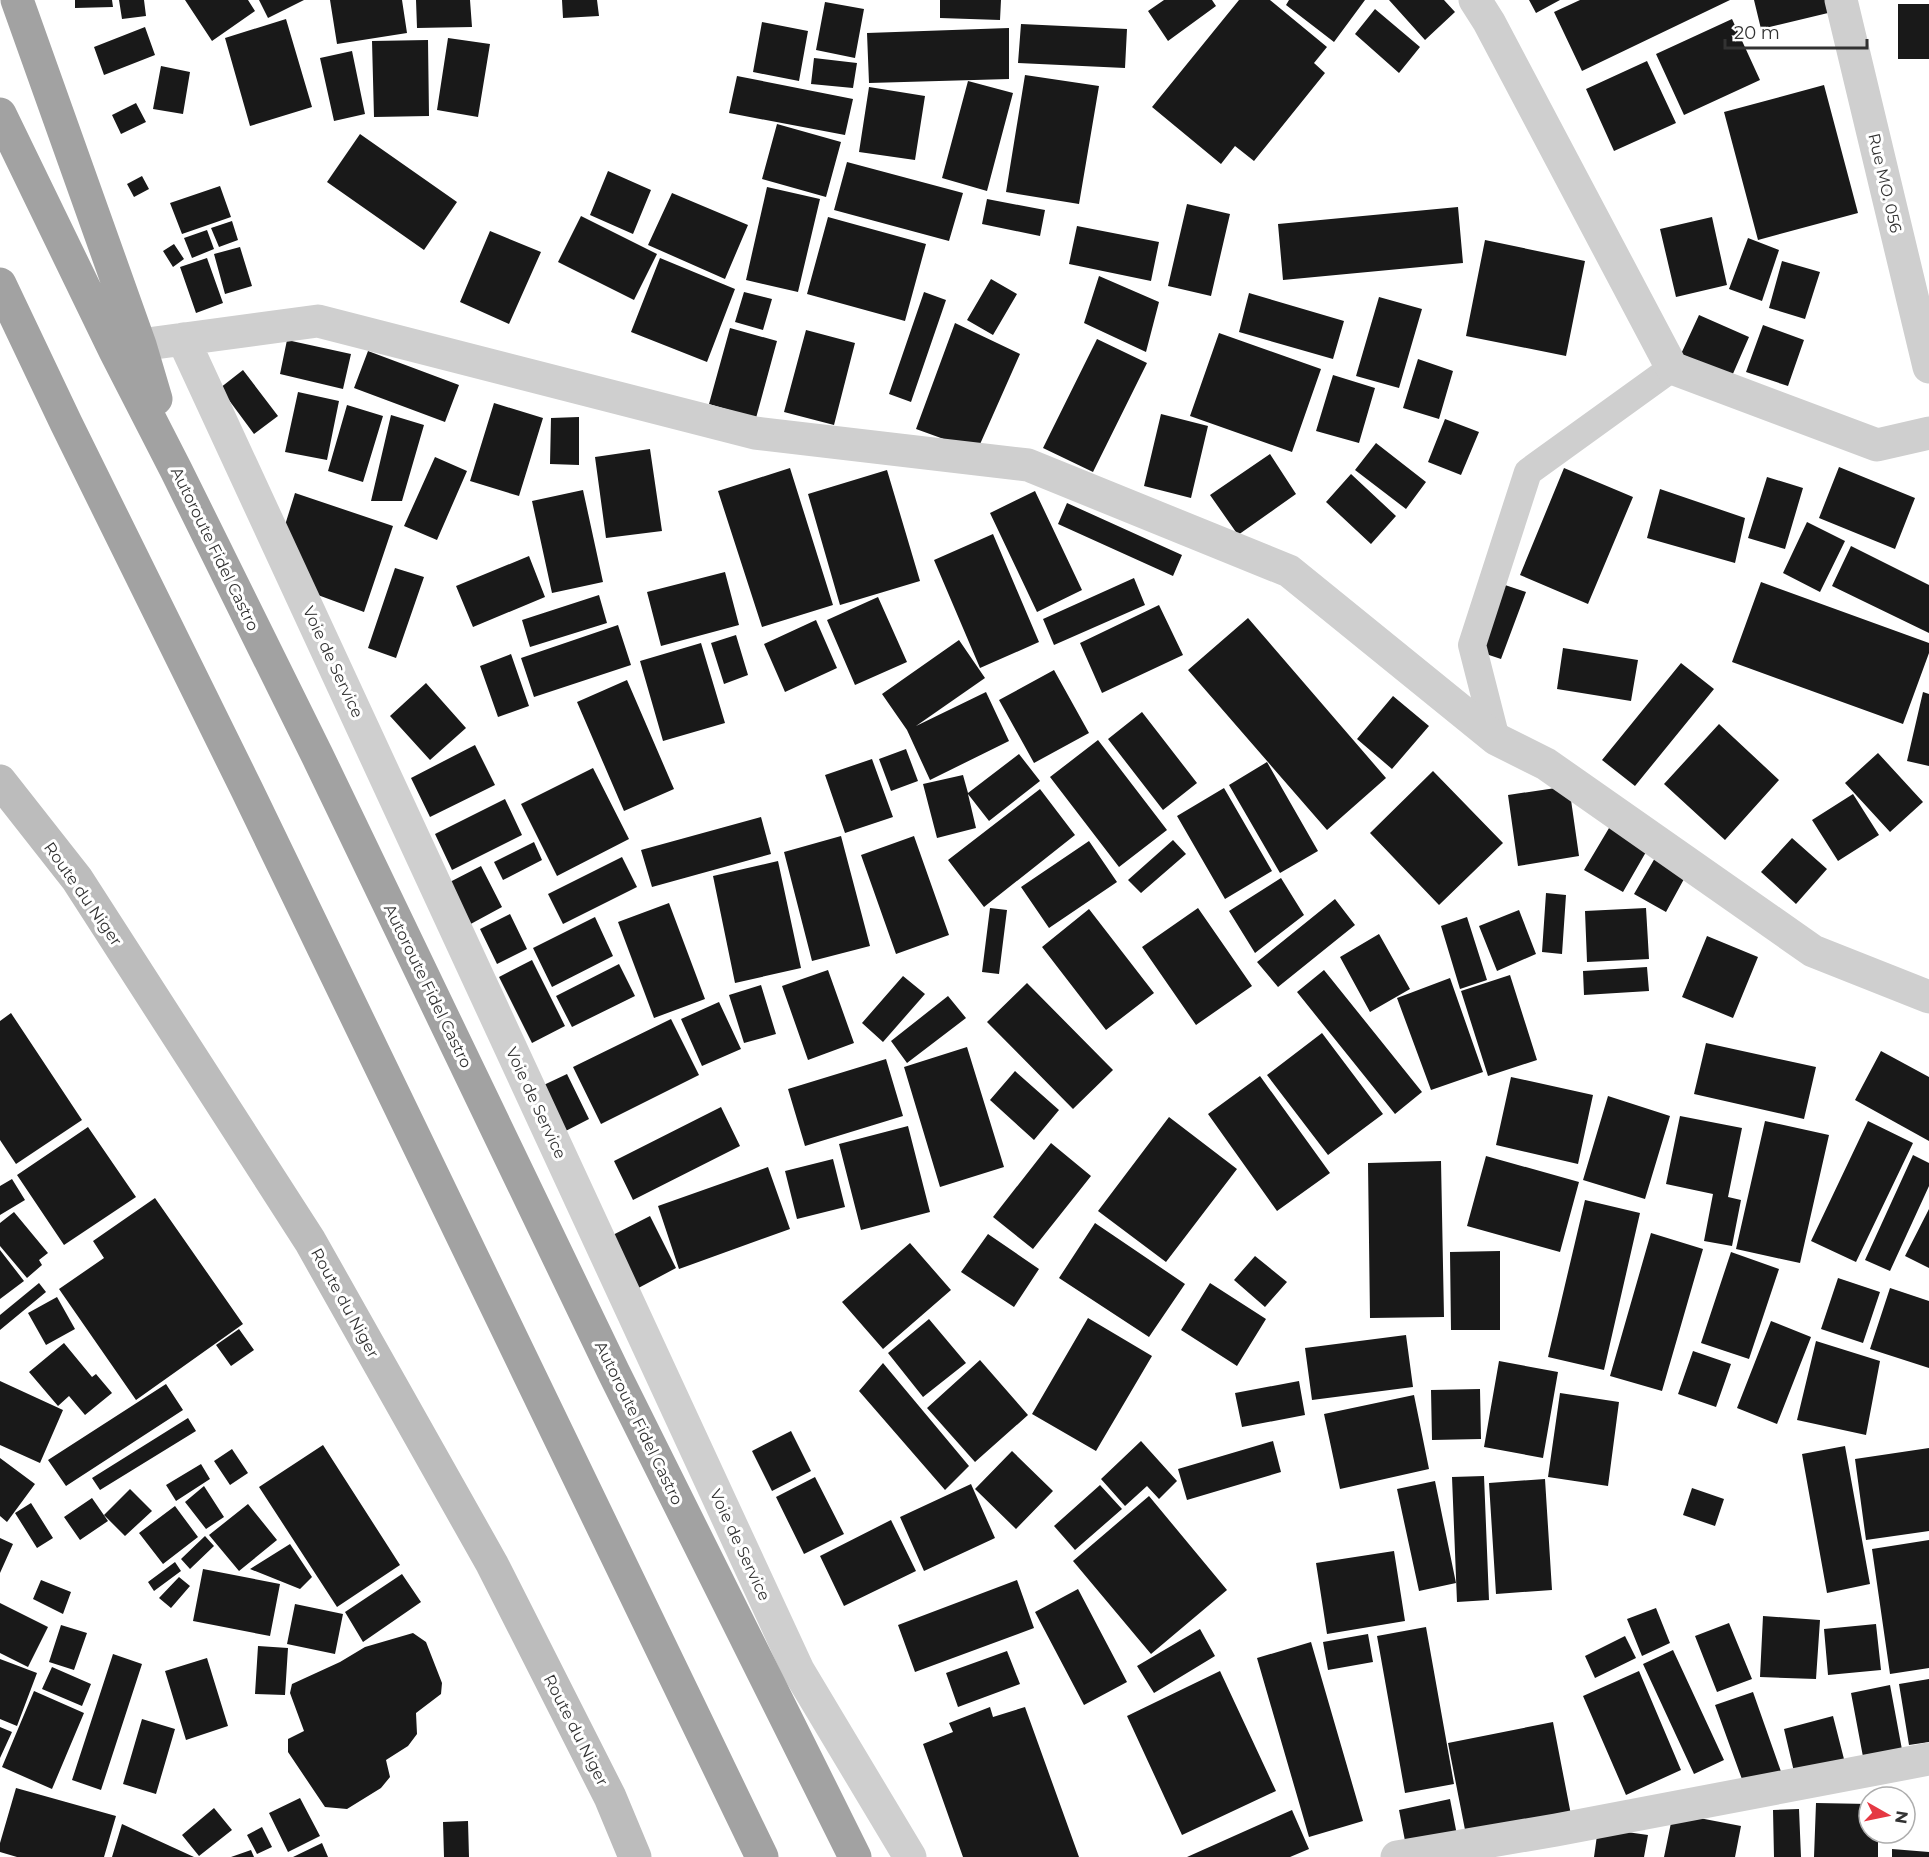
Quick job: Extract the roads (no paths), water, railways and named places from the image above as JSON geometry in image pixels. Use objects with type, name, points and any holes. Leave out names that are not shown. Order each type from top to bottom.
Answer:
[{"type":"highway","points":[[17,0],[140,345],[176,470]]},
{"type":"highway","name":"Autoroute Fidel Castro","points":[[0,114],[115,351],[322,766],[613,1371],[855,1857]]},
{"type":"highway","points":[[0,284],[762,1857]]},
{"type":"main road","name":"Route du Niger","points":[[0,782],[77,879],[310,1241],[492,1564],[610,1797],[635,1857]]},
{"type":"street","points":[[1475,0],[1489,22],[1672,368],[1877,445],[1929,433]]},
{"type":"street","name":"Rue MO. 056","points":[[1841,0],[1929,367]]},
{"type":"street","points":[[140,345],[318,321],[755,433],[1028,465],[1289,571],[1496,739],[1546,764],[1812,951],[1929,997]]},
{"type":"street","name":"Voie de Service","points":[[183,339],[798,1670],[910,1857]]},
{"type":"street","points":[[1397,1857],[1557,1844],[1929,1759]]},
{"type":"lane","points":[[1496,739],[1472,645],[1528,472],[1672,368]]}]
